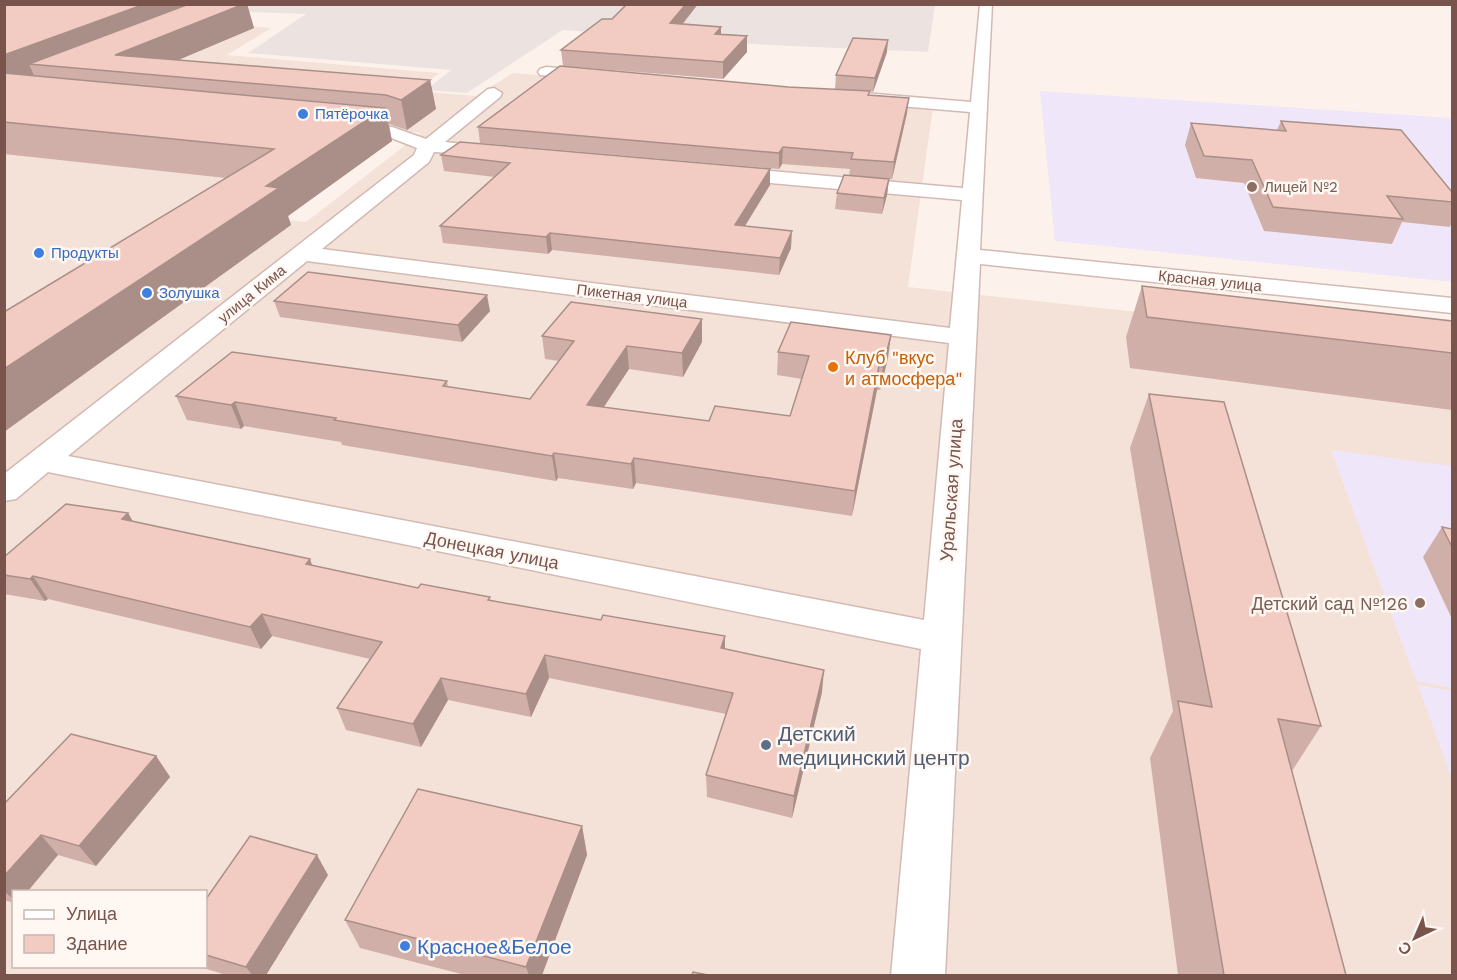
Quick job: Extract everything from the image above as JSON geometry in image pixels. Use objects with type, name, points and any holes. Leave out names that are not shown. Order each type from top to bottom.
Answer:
[{"type":"street","name":"Уральская улица","points":[[918,975],[986,4]]},
{"type":"street","points":[[546,72],[616,78]]},
{"type":"street","name":"улица Кима","points":[[4,491],[422,158],[429,146],[494,93]]},
{"type":"street","points":[[847,97],[979,108]]},
{"type":"street","points":[[325,126],[392,132],[429,146],[510,153]]},
{"type":"street","points":[[710,171],[972,195]]},
{"type":"street","name":"Пикетная улица","points":[[303,254],[962,338]]},
{"type":"street","name":"Красная улица","points":[[967,256],[1452,306]]},
{"type":"street","name":"Донецкая улица","points":[[43,461],[941,638]]},
{"type":"shaded area","points":[[225,4],[935,5],[928,52],[768,45],[563,30],[467,93],[426,90],[451,70],[248,53],[306,14],[219,11]]},
{"type":"shaded area","points":[[212,23],[271,28],[227,55],[439,73],[416,91],[476,96],[513,73],[933,107],[908,287],[1452,346],[1452,975],[5,975],[4,134],[263,159],[181,210],[306,222],[421,133],[26,95]]},
{"type":"shaded area","name":"Лицей №2","points":[[1040,91],[1452,118],[1452,282],[1055,241]]},
{"type":"shaded area","name":"Детский сад №126","points":[[1331,450],[1452,466],[1452,688],[1416,681]]},
{"type":"shaded area","points":[[1418,685],[1452,691],[1452,779]]},
{"type":"building","points":[[4,4],[145,4],[4,55]]},
{"type":"building","points":[[189,4],[244,4],[115,55],[430,80],[401,100],[386,95],[29,64]]},
{"type":"building","points":[[627,4],[686,4],[670,23],[721,27],[715,34],[747,36],[723,62],[561,50],[602,19],[612,19]]},
{"type":"building","points":[[853,38],[888,40],[875,78],[836,75]]},
{"type":"building","points":[[560,66],[788,87],[870,91],[868,95],[909,98],[894,162],[851,159],[853,153],[783,147],[779,153],[478,127]]},
{"type":"building","points":[[4,73],[385,108],[266,186],[279,188],[4,369],[4,312],[274,149],[4,122]]},
{"type":"building","points":[[1281,121],[1401,130],[1452,192],[1452,202],[1387,196],[1403,219],[1273,207],[1252,160],[1204,156],[1191,123],[1286,131]]},
{"type":"building","points":[[460,142],[770,169],[735,225],[792,231],[780,258],[550,233],[546,237],[440,226],[510,163],[441,155]]},
{"type":"building","points":[[844,175],[889,179],[884,198],[837,193]]},
{"type":"building","points":[[308,272],[487,295],[458,325],[274,301]]},
{"type":"building","points":[[1142,286],[1452,321],[1452,353],[1147,317]]},
{"type":"building","points":[[571,302],[702,319],[682,353],[627,346],[587,405],[709,421],[715,406],[790,416],[809,356],[778,352],[791,322],[891,335],[883,367],[879,366],[855,491],[634,458],[631,464],[554,453],[552,456],[334,420],[336,418],[235,402],[231,405],[176,396],[232,352],[447,381],[443,386],[530,399],[574,341],[542,336]]},
{"type":"building","points":[[1149,394],[1224,402],[1321,726],[1278,719],[1346,975],[1224,975],[1178,701],[1212,707]]},
{"type":"building","points":[[66,504],[128,513],[122,519],[310,559],[306,564],[418,588],[421,584],[490,597],[488,600],[601,620],[603,615],[725,636],[721,648],[824,670],[794,796],[706,775],[733,693],[545,655],[526,694],[441,678],[413,724],[337,708],[382,642],[262,614],[250,627],[33,576],[30,579],[4,575],[4,557]]},
{"type":"building","points":[[1442,527],[1452,529],[1452,547]]},
{"type":"building","points":[[71,734],[156,756],[79,846],[41,835],[4,876],[4,804]]},
{"type":"building","points":[[418,789],[582,826],[526,967],[345,920]]},
{"type":"building","points":[[250,836],[317,855],[246,967],[207,955],[207,898]]},
{"type":"building","points":[[693,972],[708,975],[692,975]]},
{"type":"place","name":"Пятёрочка","points":[[303,114]]},
{"type":"place","name":"Лицей №2","points":[[1252,187]]},
{"type":"place","name":"Продукты","points":[[39,253]]},
{"type":"place","name":"Золушка","points":[[147,293]]},
{"type":"place","name":"Клуб \"вкус и атмосфера\"","points":[[833,367]]},
{"type":"place","name":"Детский сад №126","points":[[1420,603]]},
{"type":"place","name":"Детский медицинский центр","points":[[766,745]]},
{"type":"place","name":"Красное&Белое","points":[[405,946]]}]
